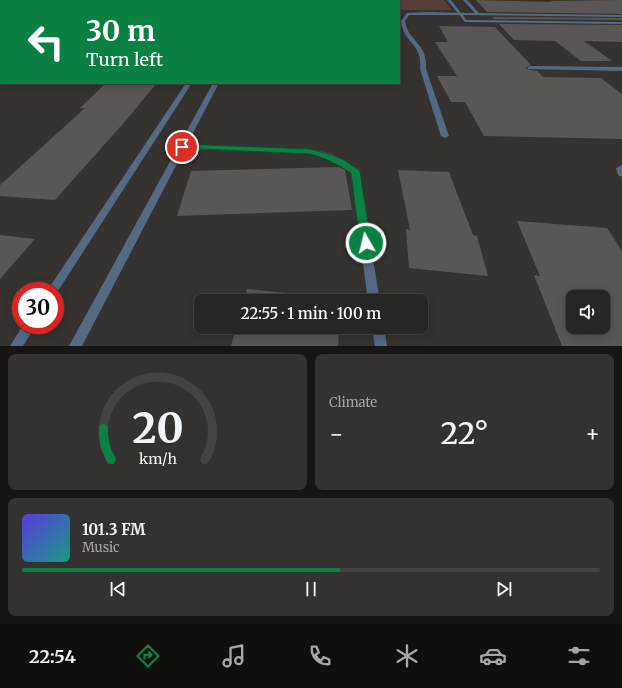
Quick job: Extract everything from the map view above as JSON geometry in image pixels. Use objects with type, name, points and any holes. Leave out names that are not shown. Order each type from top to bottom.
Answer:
[{"type":"street","points":[[449,0],[466,21],[622,23]]},
{"type":"street","points":[[465,0],[478,14]]},
{"type":"street","points":[[444,136],[423,69],[424,59],[420,47],[404,29],[403,20],[408,14],[622,16]]},
{"type":"street","points":[[530,68],[622,69]]},
{"type":"street","points":[[58,282],[188,84]]},
{"type":"street","points":[[75,346],[215,84]]},
{"type":"street","points":[[182,147],[310,152],[329,156],[355,171],[373,294]]},
{"type":"street","points":[[622,167],[620,168],[622,175]]},
{"type":"street","points":[[16,346],[24,334]]},
{"type":"street","points":[[379,334],[381,346]]},
{"type":"shaded area","points":[[400,0],[444,0],[452,10],[400,10]]},
{"type":"building","points":[[476,0],[551,2],[550,1],[622,0],[622,14],[487,12]]},
{"type":"building","points":[[492,17],[622,18],[622,20],[494,19]]},
{"type":"building","points":[[499,24],[622,25],[622,42],[584,41],[612,61],[581,61],[555,41],[514,40]]},
{"type":"building","points":[[439,26],[495,27],[531,65],[526,67],[526,69],[537,71],[543,77],[601,78],[622,94],[622,139],[484,136],[465,102],[451,102],[437,76],[457,76],[435,42],[448,42]]},
{"type":"building","points":[[105,84],[155,85],[128,118],[55,200],[0,196],[0,185],[85,108],[80,108]]},
{"type":"building","points":[[339,167],[345,170],[352,210],[177,216],[191,171]]},
{"type":"building","points":[[398,170],[449,172],[473,235],[477,236],[488,276],[409,268],[406,229],[410,230]]},
{"type":"building","points":[[517,221],[607,228],[622,251],[622,346],[562,346],[534,275],[540,276]]},
{"type":"building","points":[[0,235],[35,239],[0,279]]},
{"type":"building","points":[[247,289],[299,294],[246,294]]},
{"type":"building","points":[[234,334],[339,334],[338,346],[231,346]]},
{"type":"route","points":[[182,147],[310,152],[329,156],[341,162],[355,171],[366,243]]}]
